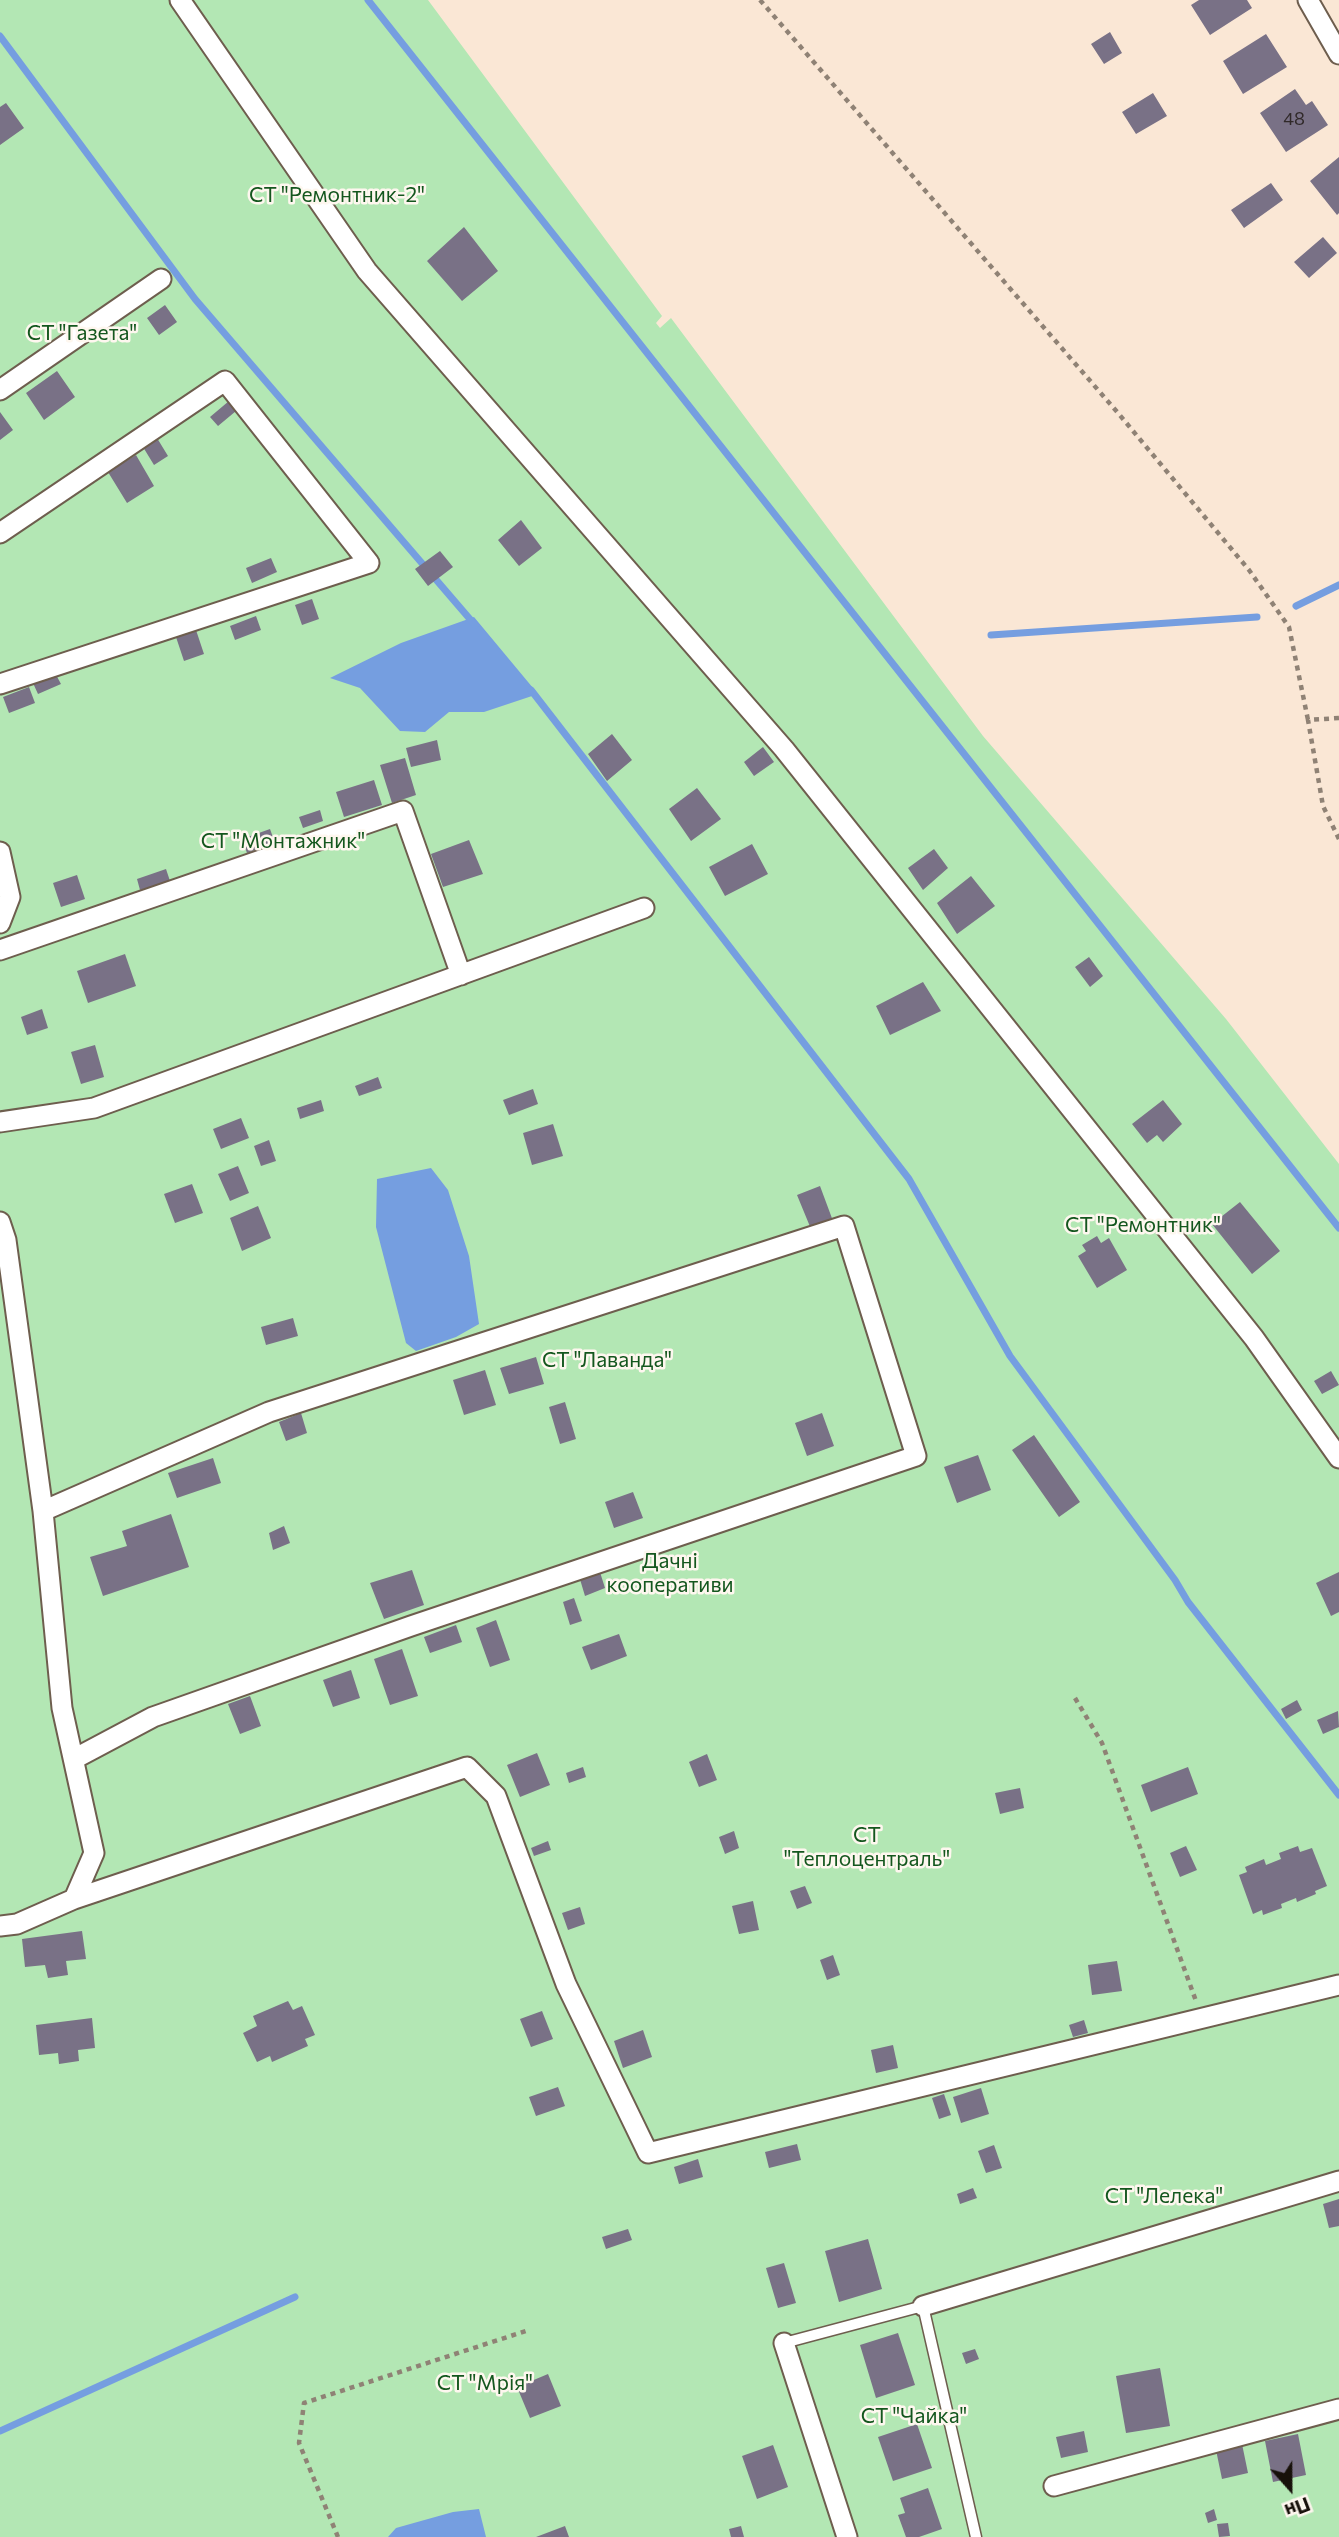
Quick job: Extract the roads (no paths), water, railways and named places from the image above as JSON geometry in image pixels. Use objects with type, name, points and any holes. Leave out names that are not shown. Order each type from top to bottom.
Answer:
[{"type":"street","points":[[180,0],[366,271],[784,749],[1245,1327],[1339,1458]]},
{"type":"street","points":[[1308,0],[1339,54]]},
{"type":"street","points":[[0,390],[161,279]]},
{"type":"street","points":[[0,533],[225,381],[369,563],[0,684]]},
{"type":"street","points":[[0,950],[403,811],[461,975]]},
{"type":"street","points":[[0,852],[10,897],[0,923]]},
{"type":"street","points":[[0,1122],[94,1108],[644,908]]},
{"type":"street","points":[[0,1222],[6,1240],[43,1511],[62,1708],[94,1853],[74,1899]]},
{"type":"street","points":[[43,1511],[269,1412],[844,1226],[916,1456],[411,1626],[153,1717],[74,1759]]},
{"type":"street","points":[[0,1926],[17,1924],[74,1899],[467,1767],[496,1796],[566,1984],[648,2153],[1339,1985]]},
{"type":"street","points":[[923,2306],[1339,2181]]},
{"type":"street","points":[[784,2343],[847,2537]]},
{"type":"street","points":[[1054,2486],[1339,2409]]},
{"type":"lane","points":[[784,2343],[923,2306],[976,2537]]},
{"type":"water","points":[[474,617],[538,694],[484,712],[449,712],[425,732],[400,731],[360,688],[330,678],[401,643]]},
{"type":"water","points":[[431,1168],[448,1190],[469,1256],[479,1324],[456,1337],[416,1351],[406,1343],[376,1227],[377,1179]]},
{"type":"water","points":[[479,2509],[486,2537],[388,2537],[396,2528],[453,2512]]},
{"type":"waterway","points":[[368,0],[1339,1228]]},
{"type":"waterway","points":[[0,36],[195,299],[475,625]]},
{"type":"waterway","points":[[1296,606],[1339,585]]},
{"type":"waterway","points":[[991,635],[1257,617]]},
{"type":"waterway","points":[[531,690],[909,1179],[1010,1356],[1175,1580],[1188,1602],[1339,1795]]},
{"type":"waterway","points":[[0,2431],[295,2297]]},
{"type":"park label","name":"СТ \"Ремонтник-2\"","points":[[337,195]]},
{"type":"park label","name":"СТ \"Газета\"","points":[[82,333]]},
{"type":"park label","name":"СТ \"Монтажник\"","points":[[283,841]]},
{"type":"park label","name":"СТ \"Ремонтник\"","points":[[1143,1225]]},
{"type":"park label","name":"СТ \"Лаванда\"","points":[[607,1360]]},
{"type":"park label","name":"Дачні кооперативи","points":[[670,1573]]},
{"type":"park label","name":"СТ \"Теплоцентраль\"","points":[[867,1847]]},
{"type":"park label","name":"СТ \"Лелека\"","points":[[1164,2196]]},
{"type":"park label","name":"СТ \"Мрія\"","points":[[485,2383]]},
{"type":"park label","name":"СТ \"Чайка\"","points":[[914,2416]]}]
